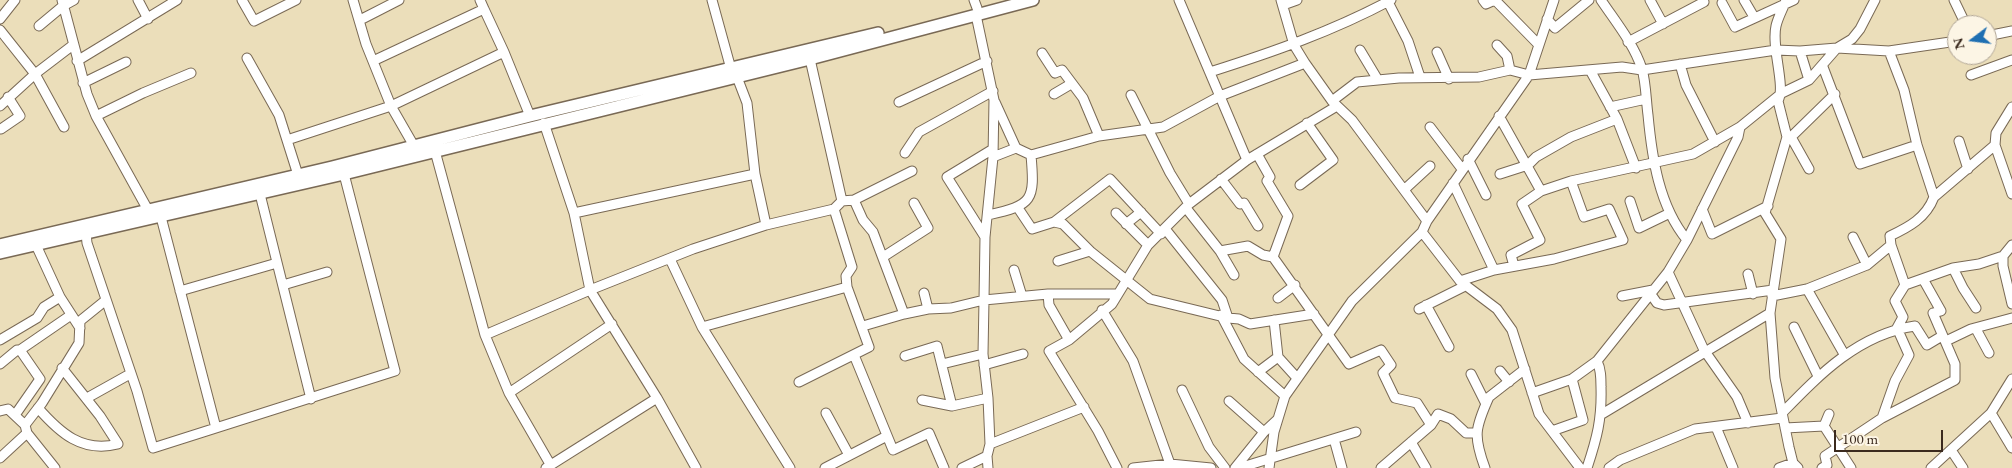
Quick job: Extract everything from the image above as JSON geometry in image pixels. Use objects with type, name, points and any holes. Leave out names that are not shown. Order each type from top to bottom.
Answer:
[{"type":"main road","points":[[789,59],[810,59],[1003,0]]},
{"type":"main road","points":[[0,253],[344,174],[789,59],[976,8],[1033,0]]},
{"type":"main road","points":[[0,245],[298,175],[530,116],[734,73]]},
{"type":"street","points":[[0,19],[15,0]]},
{"type":"street","points":[[39,26],[63,3],[74,0]]},
{"type":"street","points":[[138,0],[148,19]]},
{"type":"street","points":[[77,61],[177,0]]},
{"type":"street","points":[[242,0],[254,21],[296,0]]},
{"type":"street","points":[[353,0],[373,61],[391,106],[414,146]]},
{"type":"street","points":[[360,20],[399,0]]},
{"type":"street","points":[[1179,0],[1247,160]]},
{"type":"street","points":[[1297,0],[1282,2],[1294,45],[1335,104],[1352,120],[1427,221]]},
{"type":"street","points":[[1483,0],[1486,4],[1495,0],[1538,44]]},
{"type":"street","points":[[1269,463],[1274,432],[1285,396],[1352,301],[1422,232],[1427,221],[1468,159],[1529,75],[1546,19],[1554,0]]},
{"type":"street","points":[[1546,19],[1555,28],[1589,0]]},
{"type":"street","points":[[1600,0],[1628,42],[1642,70],[1654,162],[1675,226],[1687,240]]},
{"type":"street","points":[[1650,0],[1663,24]]},
{"type":"street","points":[[1744,0],[1754,17]]},
{"type":"street","points":[[1514,266],[1511,255],[1540,240],[1522,204],[1541,191],[1571,181],[1693,154],[1715,142],[1740,127],[1782,93],[1809,80],[1823,67],[1837,48],[1852,39],[1860,29],[1875,0]]},
{"type":"street","points":[[1954,0],[1961,15]]},
{"type":"street","points":[[715,1],[734,73],[747,103],[755,174],[766,225]]},
{"type":"street","points":[[1210,72],[1294,45],[1390,1],[1408,40],[1420,77]]},
{"type":"street","points":[[1722,3],[1735,27],[1788,1]]},
{"type":"street","points":[[1788,1],[1776,26],[1776,50],[1782,93],[1778,101],[1789,137],[1809,169]]},
{"type":"street","points":[[1628,42],[1663,24],[1689,4],[1704,2]]},
{"type":"street","points":[[63,3],[83,83],[96,116],[148,210]]},
{"type":"street","points":[[373,61],[482,4],[530,116]]},
{"type":"street","points":[[976,8],[993,95],[993,153],[985,237],[983,354],[988,398],[990,444],[987,456],[988,468]]},
{"type":"street","points":[[0,30],[35,74],[64,127]]},
{"type":"street","points":[[1997,35],[2011,33]]},
{"type":"street","points":[[1117,468],[1084,407],[1050,351],[1069,340],[1102,310],[1112,304],[1148,245],[1188,206],[1247,160],[1335,104],[1357,82],[1420,77],[1449,79],[1479,77],[1510,70],[1529,75],[1622,67],[1642,70],[1776,50],[1800,51],[1837,48],[1889,51],[1947,42]]},
{"type":"street","points":[[0,106],[35,74],[73,45]]},
{"type":"street","points":[[1497,45],[1507,56],[1510,70]]},
{"type":"street","points":[[1360,50],[1378,80]]},
{"type":"street","points":[[1800,51],[1809,80]]},
{"type":"street","points":[[1889,51],[1904,90],[1917,145],[1934,197]]},
{"type":"street","points":[[288,140],[391,106],[504,52]]},
{"type":"street","points":[[1437,52],[1449,79]]},
{"type":"street","points":[[1042,54],[1054,73],[1062,70],[1083,98],[1099,136]]},
{"type":"street","points":[[247,58],[280,114],[298,175]]},
{"type":"street","points":[[810,59],[842,201]]},
{"type":"street","points":[[1971,75],[2012,60]]},
{"type":"street","points":[[899,102],[987,61]]},
{"type":"street","points":[[83,83],[126,62]]},
{"type":"street","points":[[993,95],[1016,148],[1031,156],[1099,136],[1163,127],[1220,96],[1305,63]]},
{"type":"street","points":[[1680,64],[1686,85],[1715,142]]},
{"type":"street","points":[[1823,67],[1835,94],[1854,154],[1860,164],[1917,145]]},
{"type":"street","points":[[1590,70],[1617,119],[1636,168]]},
{"type":"street","points":[[96,116],[143,93],[191,73]]},
{"type":"street","points":[[1054,94],[1071,84]]},
{"type":"street","points":[[1779,468],[1796,465],[1785,428],[1775,378],[1770,313],[1782,239],[1765,213],[1789,137],[1835,94]]},
{"type":"street","points":[[905,153],[918,132],[993,95]]},
{"type":"street","points":[[1131,95],[1188,206],[1220,251],[1234,275]]},
{"type":"street","points":[[0,129],[20,116],[8,98]]},
{"type":"street","points":[[1610,107],[1646,99]]},
{"type":"street","points":[[2012,107],[1996,133],[1995,145],[2012,194]]},
{"type":"street","points":[[1499,116],[1541,191]]},
{"type":"street","points":[[1500,174],[1528,165],[1536,156],[1571,137],[1617,119]]},
{"type":"street","points":[[544,123],[574,213],[590,290],[657,398],[692,467]]},
{"type":"street","points":[[1300,185],[1333,160],[1307,123]]},
{"type":"street","points":[[1430,127],[1462,169]]},
{"type":"street","points":[[1532,393],[1572,379],[1597,361],[1668,272],[1687,240],[1738,137],[1740,127]]},
{"type":"street","points":[[1959,141],[1968,170]]},
{"type":"street","points":[[1905,285],[1891,245],[1890,236],[1919,219],[1930,208],[1934,197],[1968,170],[1995,145]]},
{"type":"street","points":[[985,237],[948,177],[993,153],[1016,148]]},
{"type":"street","points":[[435,151],[485,335],[509,393],[548,466],[657,398]]},
{"type":"street","points":[[1257,154],[1270,177],[1267,181],[1288,216],[1273,257]]},
{"type":"street","points":[[988,216],[1018,208],[1032,194],[1034,186],[1031,156]]},
{"type":"street","points":[[1468,159],[1486,195]]},
{"type":"street","points":[[1405,189],[1430,166]]},
{"type":"street","points":[[485,335],[670,258],[766,225],[834,209],[842,201],[854,200],[912,170]]},
{"type":"street","points":[[86,232],[154,448],[395,371],[344,174]]},
{"type":"street","points":[[574,213],[755,174]]},
{"type":"street","points":[[1018,208],[1032,229],[1054,222],[1110,179],[1163,232],[1222,300],[1224,317],[1244,359],[1285,396]]},
{"type":"street","points":[[1221,179],[1240,204],[1244,203],[1258,226]]},
{"type":"street","points":[[1449,346],[1422,307],[1462,284],[1494,270],[1554,259],[1623,240],[1609,209],[1584,217],[1571,181]]},
{"type":"street","points":[[1453,183],[1494,270]]},
{"type":"street","points":[[260,194],[310,399]]},
{"type":"street","points":[[854,200],[863,220],[873,232],[904,314]]},
{"type":"street","points":[[1630,201],[1639,228],[1670,213]]},
{"type":"street","points":[[883,256],[928,228],[914,203]]},
{"type":"street","points":[[1702,209],[1712,234],[1768,206]]},
{"type":"street","points":[[799,382],[869,347],[863,326],[847,288],[846,276],[852,267],[834,209]]},
{"type":"street","points":[[1126,224],[1141,212]]},
{"type":"street","points":[[1116,213],[1148,245]]},
{"type":"street","points":[[161,217],[216,428]]},
{"type":"street","points":[[1054,222],[1063,224],[1090,251],[1126,282],[1150,299],[1239,319],[1250,324],[1314,314]]},
{"type":"street","points":[[1422,232],[1462,284],[1497,309],[1512,330],[1539,414],[1580,468]]},
{"type":"street","points":[[1853,237],[1867,265]]},
{"type":"street","points":[[1882,418],[1895,381],[1908,355],[1897,328],[1902,317],[1895,301],[1905,285],[1953,268],[1979,264],[2003,256],[2012,244]]},
{"type":"street","points":[[36,245],[60,297],[80,328]]},
{"type":"street","points":[[1652,291],[1658,303],[1664,305],[1807,289],[1867,265],[1891,245]]},
{"type":"street","points":[[1220,251],[1248,246],[1263,255],[1273,257],[1295,285],[1349,364],[1381,350],[1391,365],[1383,373],[1394,398],[1417,403],[1431,425]]},
{"type":"street","points":[[1058,261],[1090,251]]},
{"type":"street","points":[[2003,256],[2003,266],[2011,300]]},
{"type":"street","points":[[670,258],[702,327],[790,468]]},
{"type":"street","points":[[180,292],[278,263]]},
{"type":"street","points":[[1953,268],[1976,308]]},
{"type":"street","points":[[1014,270],[1022,296]]},
{"type":"street","points":[[282,285],[327,272]]},
{"type":"street","points":[[1668,272],[1704,350],[1736,398],[1748,423]]},
{"type":"street","points":[[1748,274],[1753,294]]},
{"type":"street","points":[[1822,468],[1827,466],[1825,456],[1882,418],[1955,380],[1955,364],[1934,313],[1941,311],[1923,279]]},
{"type":"street","points":[[1278,298],[1295,285]]},
{"type":"street","points":[[702,327],[847,288]]},
{"type":"street","points":[[1807,289],[1844,354]]},
{"type":"street","points":[[1622,296],[1652,291]]},
{"type":"street","points":[[924,293],[928,309]]},
{"type":"street","points":[[863,326],[904,314],[928,309],[951,308],[984,300],[1048,294],[1118,294]]},
{"type":"street","points":[[1048,294],[1049,305],[1069,340]]},
{"type":"street","points":[[0,340],[37,318],[44,307],[60,297]]},
{"type":"street","points":[[0,458],[26,429],[79,343],[80,321],[106,300]]},
{"type":"street","points":[[1102,310],[1132,361],[1164,442],[1170,464]]},
{"type":"street","points":[[1602,414],[1704,350],[1770,313]]},
{"type":"street","points":[[0,364],[17,350],[20,350],[71,315]]},
{"type":"street","points":[[1609,468],[1623,464],[1695,429],[1748,423],[1782,415],[1818,376],[1844,354],[1897,328],[1915,326],[1927,345],[2012,318]]},
{"type":"street","points":[[1274,320],[1278,357],[1297,378]]},
{"type":"street","points":[[509,393],[612,324]]},
{"type":"street","points":[[1794,327],[1818,376]]},
{"type":"street","points":[[1976,329],[1989,353]]},
{"type":"street","points":[[904,356],[937,346],[952,406]]},
{"type":"street","points":[[15,415],[40,379],[20,350]]},
{"type":"street","points":[[942,364],[983,354]]},
{"type":"street","points":[[984,365],[1023,354]]},
{"type":"street","points":[[854,355],[879,414],[885,436],[893,450],[929,433],[944,468]]},
{"type":"street","points":[[1258,372],[1278,357]]},
{"type":"street","points":[[1587,468],[1599,433],[1602,414],[1601,369],[1597,361]]},
{"type":"street","points":[[38,408],[70,440],[104,447],[118,444],[87,398],[62,368]]},
{"type":"street","points":[[1485,468],[1475,433],[1488,397],[1525,369]]},
{"type":"street","points":[[1500,371],[1509,382]]},
{"type":"street","points":[[87,398],[130,374]]},
{"type":"street","points":[[1472,374],[1486,404]]},
{"type":"street","points":[[1552,431],[1583,420],[1572,379]]},
{"type":"street","points":[[1931,468],[1990,413],[2012,379]]},
{"type":"street","points":[[1182,390],[1209,447],[1225,468]]},
{"type":"street","points":[[922,400],[952,406],[988,398]]},
{"type":"street","points":[[1229,401],[1264,432]]},
{"type":"street","points":[[990,444],[1084,407]]},
{"type":"street","points":[[0,412],[8,409],[15,415],[55,468]]},
{"type":"street","points":[[826,412],[849,454]]},
{"type":"street","points":[[1990,413],[2012,448]]},
{"type":"street","points":[[1382,468],[1431,425],[1438,414],[1451,419],[1466,433],[1475,433]]},
{"type":"street","points":[[1824,426],[1829,414]]},
{"type":"street","points":[[1235,468],[1264,432],[1279,418]]},
{"type":"street","points":[[1785,428],[1824,426]]},
{"type":"street","points":[[1824,426],[1851,468]]},
{"type":"street","points":[[1716,427],[1732,468]]},
{"type":"street","points":[[1240,468],[1269,463],[1356,432]]},
{"type":"street","points":[[825,468],[885,436]]},
{"type":"street","points":[[1334,439],[1342,468]]},
{"type":"street","points":[[1412,442],[1426,468]]},
{"type":"street","points":[[1951,450],[1963,468]]},
{"type":"street","points":[[962,468],[987,456]]},
{"type":"street","points":[[1132,468],[1170,464],[1211,468]]}]
